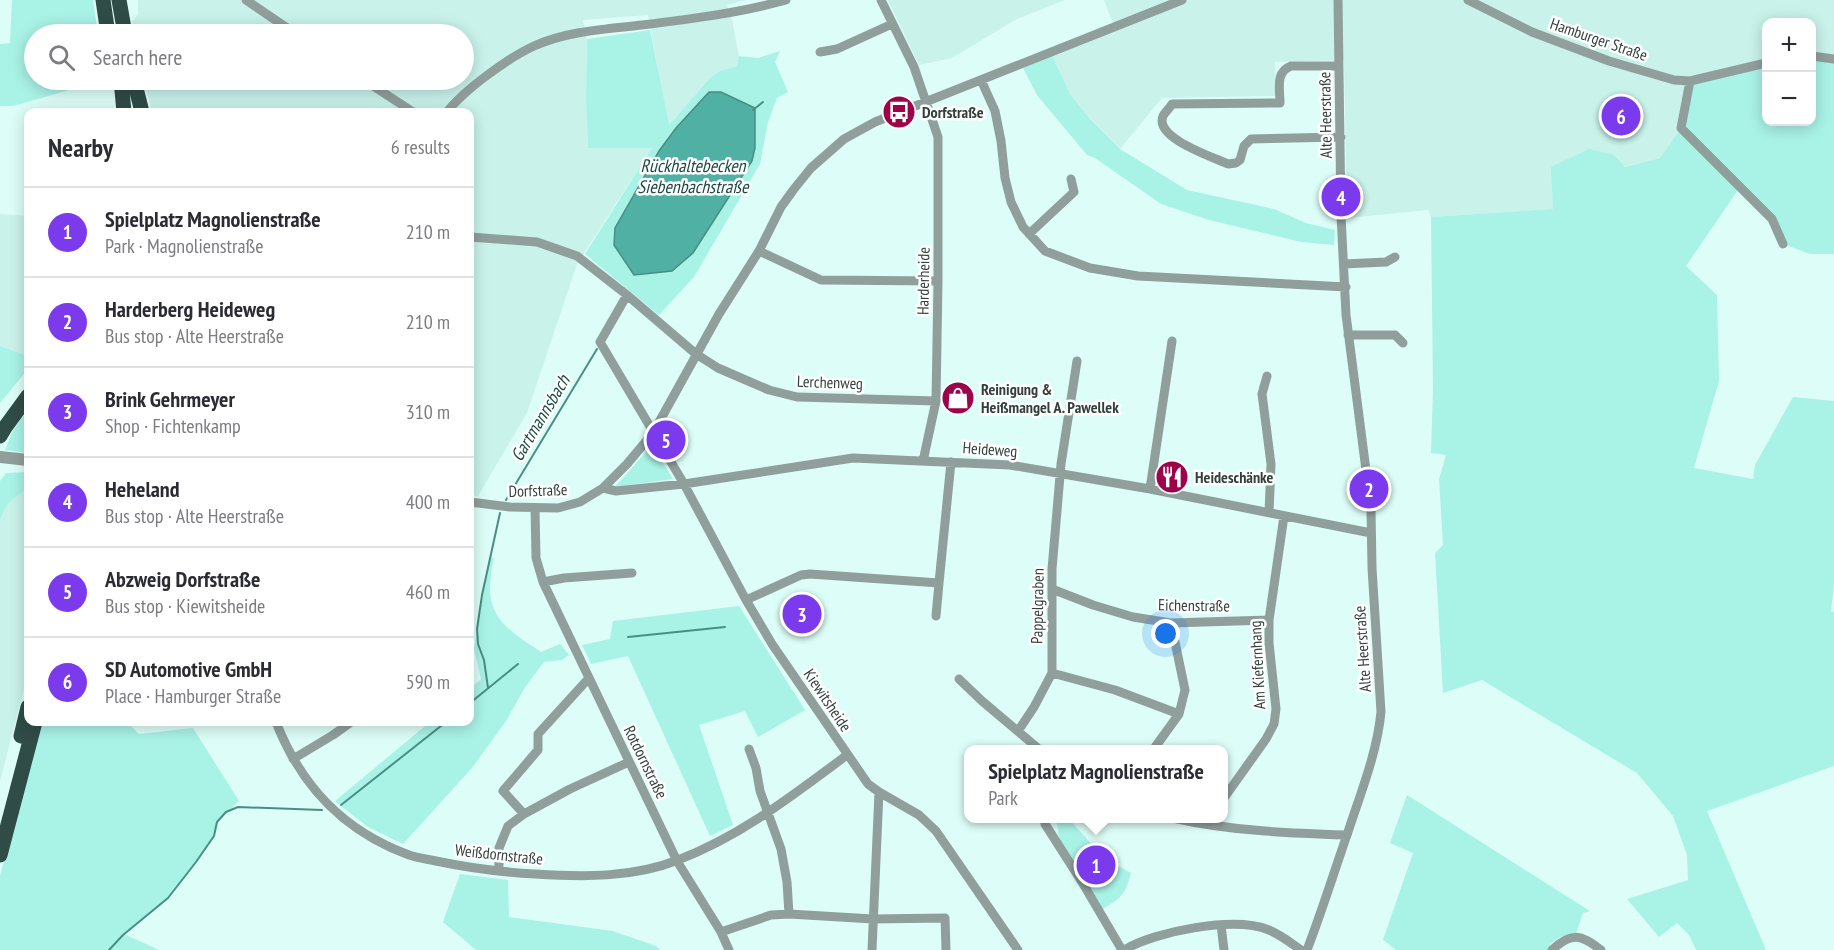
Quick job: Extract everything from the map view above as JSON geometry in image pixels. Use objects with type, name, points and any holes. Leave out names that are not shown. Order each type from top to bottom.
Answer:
[{"type":"highway","points":[[103,0],[107,24]]},
{"type":"highway","points":[[112,0],[115,24]]},
{"type":"highway","points":[[119,0],[123,24]]},
{"type":"highway","points":[[115,90],[116,108]]},
{"type":"highway","points":[[122,90],[124,108]]},
{"type":"highway","points":[[136,90],[141,108]]},
{"type":"highway","points":[[0,436],[24,401]]},
{"type":"highway","points":[[0,817],[24,723]]},
{"type":"highway","points":[[0,855],[34,726]]},
{"type":"street","points":[[246,0],[281,24]]},
{"type":"street","points":[[474,87],[534,46],[562,36],[735,13],[786,0]]},
{"type":"street","name":"Harderheide","points":[[881,0],[914,67],[938,136],[939,281],[936,401],[924,461]]},
{"type":"street","name":"Dorfstraße","points":[[474,502],[510,507],[558,508],[580,502],[603,488],[653,433],[696,354],[759,251],[781,207],[811,168],[844,139],[858,130],[927,101],[1182,0]]},
{"type":"street","name":"Alte Heerstraße","points":[[1306,950],[1324,906],[1379,734],[1381,712],[1369,482],[1348,335],[1341,216],[1338,0]]},
{"type":"street","name":"Hamburger Straße","points":[[1468,0],[1532,32],[1609,61],[1674,80],[1690,81],[1762,64]]},
{"type":"street","points":[[820,52],[837,49],[892,24]]},
{"type":"street","points":[[1816,57],[1834,59]]},
{"type":"street","points":[[1338,66],[1291,66],[1284,69],[1280,76],[1280,103],[1172,104],[1163,117],[1163,126],[1173,138],[1228,164],[1240,160],[1244,146],[1251,138],[1341,137]]},
{"type":"street","points":[[981,80],[995,111],[1011,202],[1029,234],[1045,251],[1090,268],[1138,276],[1346,287]]},
{"type":"street","points":[[1690,81],[1682,128],[1772,219],[1783,244]]},
{"type":"street","points":[[379,90],[407,108]]},
{"type":"street","points":[[451,108],[471,90]]},
{"type":"street","points":[[1029,234],[1074,192],[1071,180]]},
{"type":"street","name":"Lerchenweg","points":[[474,237],[537,242],[577,256],[696,354],[718,368],[769,390],[797,397],[936,401]]},
{"type":"street","points":[[759,251],[821,280],[939,281]]},
{"type":"street","points":[[1344,264],[1386,262],[1395,257]]},
{"type":"street","name":"Kiewitsheide","points":[[627,295],[600,342],[684,484],[772,644],[868,784],[919,815],[936,831],[1018,950]]},
{"type":"street","points":[[1348,335],[1395,335],[1403,343]]},
{"type":"street","points":[[1150,489],[1172,341]]},
{"type":"street","name":"Pappelgraben","points":[[1018,731],[1052,673],[1052,569],[1061,464],[1077,361]]},
{"type":"street","points":[[1267,376],[1262,394],[1271,464],[1269,513]]},
{"type":"street","points":[[0,457],[24,460]]},
{"type":"street","name":"Heideweg","points":[[603,488],[616,491],[684,484],[853,458],[1010,465],[1150,489],[1371,533]]},
{"type":"street","points":[[936,616],[951,462]]},
{"type":"street","name":"Rotdornstraße","points":[[535,508],[536,558],[543,582],[676,861],[721,932],[729,950]]},
{"type":"street","name":"Am Kiefernhang","points":[[1228,792],[1274,724],[1276,709],[1269,643],[1269,620],[1284,516]]},
{"type":"street","points":[[543,582],[564,578],[632,573]]},
{"type":"street","points":[[746,600],[801,575],[939,583]]},
{"type":"street","name":"Eichenstraße","points":[[1052,589],[1133,617],[1171,623],[1269,620]]},
{"type":"street","points":[[1157,745],[1179,714],[1185,690],[1171,623]]},
{"type":"street","points":[[1052,673],[1115,690],[1179,714]]},
{"type":"street","points":[[524,814],[503,791],[538,750],[538,734],[589,678]]},
{"type":"street","points":[[959,679],[1034,745]]},
{"type":"street","name":"Weißdornstraße","points":[[278,726],[293,759],[325,803],[354,827],[385,844],[411,856],[462,866],[581,877],[641,871],[676,861],[723,840],[767,814],[847,756]]},
{"type":"street","points":[[293,759],[345,726]]},
{"type":"street","points":[[749,749],[767,814],[781,849],[787,882],[789,914]]},
{"type":"street","points":[[499,871],[499,848],[507,826],[570,789],[629,762]]},
{"type":"street","points":[[872,950],[879,792]]},
{"type":"street","points":[[1218,823],[1347,835]]},
{"type":"street","points":[[1046,824],[1123,950],[1154,936],[1221,925],[1244,924],[1269,930],[1301,950]]},
{"type":"street","points":[[721,932],[771,915],[873,919],[945,918],[946,950]]},
{"type":"street","points":[[1221,925],[1224,950]]},
{"type":"street","points":[[1552,950],[1564,941],[1583,937],[1601,950]]},
{"type":"shaded area","points":[[12,0],[93,0],[97,24],[24,24],[24,90],[70,90],[13,106],[0,106],[0,44],[10,43]]},
{"type":"shaded area","points":[[138,0],[746,0],[727,5],[739,56],[737,66],[720,71],[710,78],[668,126],[648,15],[583,20],[587,39],[588,148],[652,148],[577,264],[527,413],[478,496],[474,496],[474,108],[151,108],[146,90],[474,90],[474,24],[132,24],[138,14]]},
{"type":"shaded area","points":[[888,0],[1065,0],[1015,20],[952,58],[919,65]]},
{"type":"shaded area","points":[[1104,0],[1834,0],[1834,59],[1816,57],[1816,18],[1762,18],[1762,66],[1681,128],[1660,158],[1624,167],[1552,167],[1553,209],[1431,217],[1428,210],[1347,218],[1344,60],[1275,62],[1276,96],[1162,98],[1120,149],[1090,119],[1070,94],[1052,55],[1116,31]]},
{"type":"shaded area","points":[[650,30],[669,125],[710,78],[720,71],[737,66],[739,56],[758,58],[780,51],[775,62],[788,92],[777,98],[768,122],[760,164],[694,277],[659,315],[585,254],[652,148],[588,148],[587,39]],"holes":[[[709,92],[721,92],[755,108],[755,148],[752,161],[693,253],[615,228],[659,151],[676,128]]]},
{"type":"shaded area","points":[[1052,55],[1070,94],[1090,119],[1120,149],[1187,190],[1274,209],[1306,223],[1335,230],[1334,245],[1301,242],[1209,220],[1161,204],[1095,158],[1087,155],[1037,95],[1023,68]]},
{"type":"shaded area","points":[[1816,57],[1834,59],[1834,254],[1810,254],[1783,244],[1772,219],[1740,187],[1686,266],[1717,295],[1719,381],[1694,468],[1753,479],[1755,465],[1793,397],[1834,401],[1834,583],[1831,612],[1834,612],[1834,766],[1707,811],[1766,950],[1696,950],[1689,935],[1677,923],[1659,937],[1627,899],[1688,880],[1687,855],[1673,816],[1637,773],[1482,680],[1443,693],[1435,553],[1443,545],[1439,479],[1446,455],[1431,453],[1433,390],[1431,217],[1553,209],[1551,167],[1589,149],[1614,155],[1625,167],[1660,158],[1681,128],[1690,81],[1762,64],[1762,126],[1816,126]]},
{"type":"shaded area","points":[[0,214],[24,216],[24,355],[0,346]]},
{"type":"shaded area","points":[[0,346],[24,355],[24,374],[0,403]]},
{"type":"shaded area","points":[[24,415],[24,452],[5,450],[13,430]]},
{"type":"shaded area","points":[[652,445],[673,479],[615,487]]},
{"type":"shaded area","points":[[24,472],[24,491],[10,502],[0,521],[0,481],[6,473]]},
{"type":"shaded area","points":[[24,491],[24,688],[0,781],[0,521],[2,511],[13,498]]},
{"type":"shaded area","points":[[489,558],[494,558],[490,592],[497,615],[514,633],[541,652],[560,644],[569,655],[562,660],[544,662],[472,768],[403,844],[368,827],[335,801],[425,726],[474,726],[474,685],[481,679],[474,649]]},
{"type":"shaded area","points":[[739,606],[805,710],[758,737],[745,711],[699,725],[733,825],[710,836],[628,656],[591,664],[582,645],[610,639],[613,621]]},
{"type":"shaded area","points":[[39,726],[131,726],[139,734],[193,728],[239,801],[217,822],[214,836],[168,898],[124,934],[159,950],[0,950],[0,876]]},
{"type":"shaded area","points":[[1407,795],[1590,911],[1583,913],[1576,933],[1556,940],[1548,950],[1396,950],[1383,940],[1413,853],[1390,843]]},
{"type":"shaded area","points":[[1057,823],[1073,823],[1104,858],[1131,873],[1122,895],[1103,909],[1059,838]]},
{"type":"shaded area","points":[[460,874],[508,880],[509,917],[613,931],[656,946],[660,950],[476,950],[443,922]]},
{"type":"water","name":"Rückhaltebecken Siebenbachstraße","points":[[709,92],[721,92],[755,108],[755,148],[752,161],[693,253],[672,271],[634,275],[614,245],[615,228],[659,151],[676,128]]},
{"type":"waterway","name":"Gartmannsbach","points":[[753,110],[763,102]]},
{"type":"waterway","name":"Gartmannsbach","points":[[506,500],[597,349]]},
{"type":"waterway","name":"Gartmannsbach","points":[[488,688],[477,629],[500,513]]},
{"type":"waterway","points":[[628,637],[725,627]]},
{"type":"waterway","points":[[474,700],[518,664]]},
{"type":"waterway","name":"Gartmannsbach","points":[[341,805],[441,726]]},
{"type":"waterway","name":"Gartmannsbach","points":[[109,950],[123,935],[168,898],[214,836],[217,822],[226,812],[238,807],[322,810]]},
{"type":"place","name":"Dorfstraße","points":[[899,112]]},
{"type":"place","name":"SD Automotive GmbH","points":[[1621,116]]},
{"type":"place","name":"Heheland","points":[[1341,197]]},
{"type":"place","name":"Reinigung & Heißmangel A. Pawellek","points":[[958,398]]},
{"type":"place","name":"Abzweig Dorfstraße","points":[[666,440]]},
{"type":"place","name":"Heideschänke","points":[[1172,477]]},
{"type":"place","name":"Harderberg Heideweg","points":[[1369,489]]},
{"type":"place","name":"Brink Gehrmeyer","points":[[802,614]]},
{"type":"place","name":"Spielplatz Magnolienstraße","points":[[1096,865]]}]
